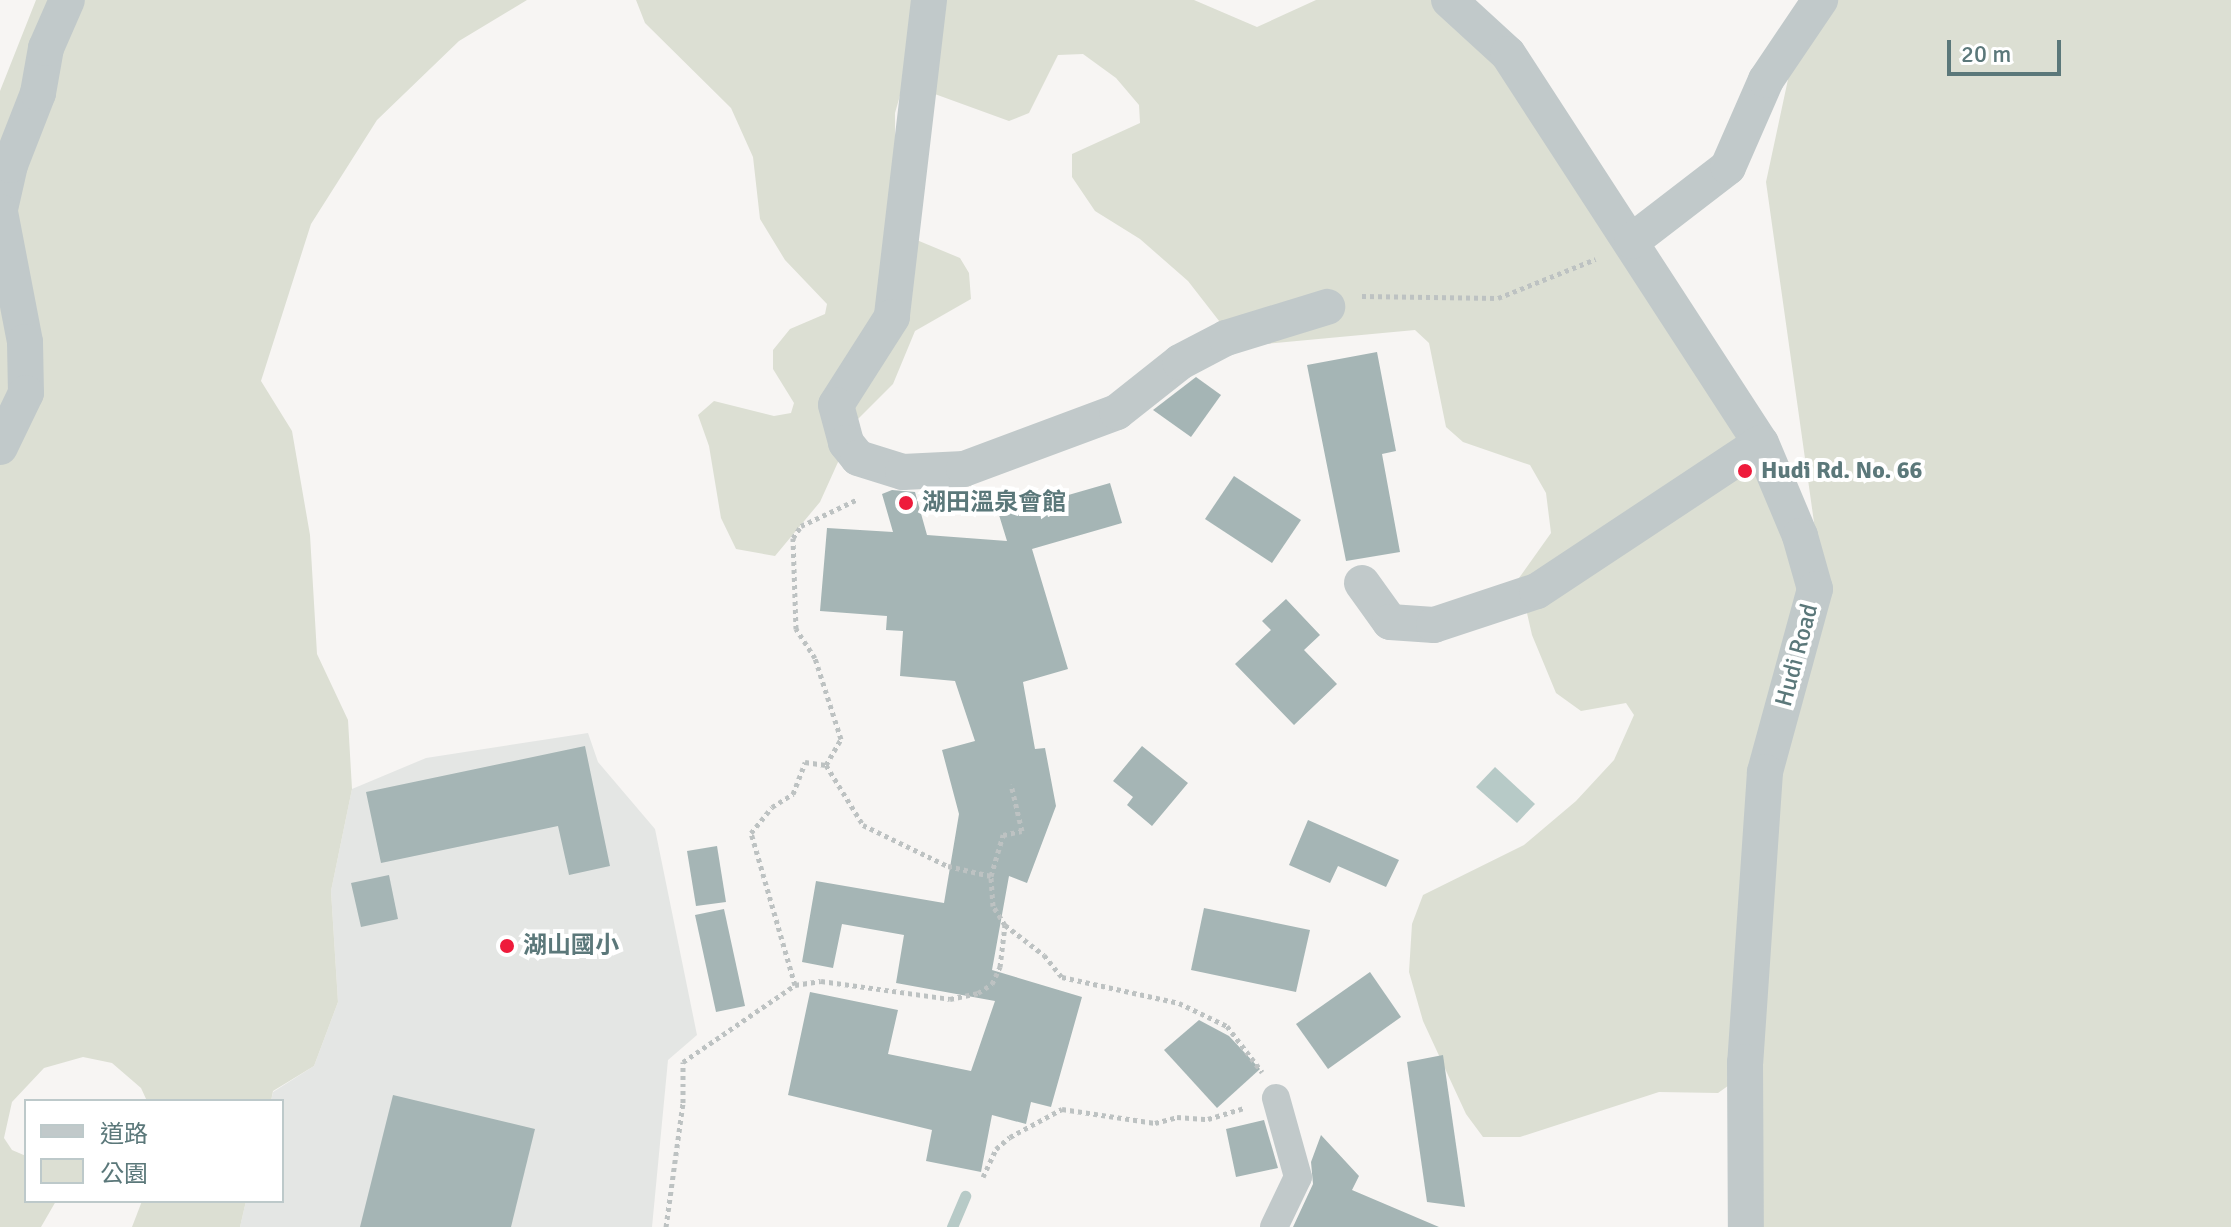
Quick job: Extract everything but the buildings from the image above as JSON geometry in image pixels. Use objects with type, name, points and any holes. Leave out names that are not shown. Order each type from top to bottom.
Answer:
[{"type":"street","points":[[0,447],[26,393],[25,342],[0,211],[10,165],[38,93],[46,48],[67,0]]},
{"type":"street","points":[[929,0],[892,317],[836,405],[846,443],[858,458],[903,472],[964,469],[1117,412],[1180,362],[1226,338],[1327,307]]},
{"type":"street","name":"Hudi Road","points":[[1449,0],[1508,54],[1761,443],[1800,536],[1815,589],[1765,772],[1745,1062],[1746,1227]]},
{"type":"street","points":[[1632,241],[1728,167],[1766,80],[1820,0]]},
{"type":"street","points":[[1362,583],[1390,622],[1434,625],[1537,591],[1761,443]]},
{"type":"street","points":[[1274,1227],[1298,1177],[1276,1098]]},
{"type":"path","points":[[1327,307],[1363,296],[1498,298],[1559,277],[1632,241]]},
{"type":"path","points":[[826,765],[841,739],[815,658],[796,629],[793,538],[801,526],[834,507],[871,494],[858,458]]},
{"type":"path","points":[[795,985],[751,833],[772,807],[793,794],[805,762],[826,765]]},
{"type":"path","points":[[826,765],[863,825],[948,866],[991,876]]},
{"type":"path","points":[[983,1177],[996,1149],[1062,1109],[1155,1123],[1177,1117],[1208,1119],[1276,1098],[1253,1053],[1227,1026],[1179,1003],[1062,977],[1044,955],[1005,925],[993,906],[991,876],[1003,835],[1022,831],[1011,784]]},
{"type":"path","points":[[666,1227],[683,1103],[683,1062],[795,985],[821,981],[950,999],[978,993],[992,984],[1000,967],[1005,925]]},
{"type":"shaded area","name":"湖山國小","points":[[588,733],[598,762],[655,829],[697,1035],[668,1060],[652,1227],[240,1227],[246,1203],[284,1203],[284,1099],[271,1099],[273,1092],[314,1066],[338,1002],[331,891],[352,789],[426,758]]},
{"type":"shaded area","points":[[1495,767],[1535,804],[1517,823],[1476,787]]},
{"type":"green space","points":[[36,0],[527,0],[459,41],[377,120],[311,224],[261,381],[292,431],[310,535],[317,654],[348,720],[352,789],[331,891],[338,1002],[314,1066],[273,1091],[271,1099],[146,1099],[141,1088],[112,1063],[83,1057],[44,1068],[12,1102],[4,1138],[12,1150],[24,1155],[24,1203],[55,1203],[41,1227],[0,1227],[0,91]]},
{"type":"green space","points":[[636,0],[1194,0],[1257,27],[1316,0],[1431,0],[1494,56],[1743,443],[1804,589],[1732,1083],[1718,1093],[1659,1092],[1520,1137],[1483,1137],[1466,1114],[1423,1021],[1409,972],[1412,924],[1423,895],[1524,845],[1576,801],[1614,760],[1634,715],[1626,703],[1581,711],[1556,693],[1532,635],[1519,578],[1551,533],[1546,493],[1530,465],[1463,442],[1446,427],[1429,343],[1415,330],[1255,345],[1223,326],[1188,281],[1140,239],[1095,211],[1072,177],[1072,154],[1140,123],[1139,105],[1116,78],[1083,54],[1058,55],[1029,113],[1009,121],[910,85],[901,92],[895,113],[895,231],[960,258],[969,273],[971,299],[915,331],[893,384],[857,420],[820,502],[775,556],[736,549],[721,518],[709,446],[698,415],[714,401],[774,416],[791,413],[794,403],[773,369],[773,350],[790,329],[825,314],[827,304],[785,260],[760,219],[753,157],[731,108],[645,23]]},
{"type":"green space","points":[[1805,0],[2231,0],[2231,1227],[1759,1227],[1756,1070],[1776,773],[1823,586],[1766,182]]},
{"type":"green space","points":[[141,1203],[246,1203],[240,1227],[132,1227]]},
{"type":"waterway","points":[[952,1227],[965,1196]]},
{"type":"place","name":"Hudi Rd. No. 66","points":[[1745,471]]},
{"type":"place","name":"湖田溫泉會館","points":[[906,503]]},
{"type":"place","name":"湖山國小","points":[[507,946]]}]
